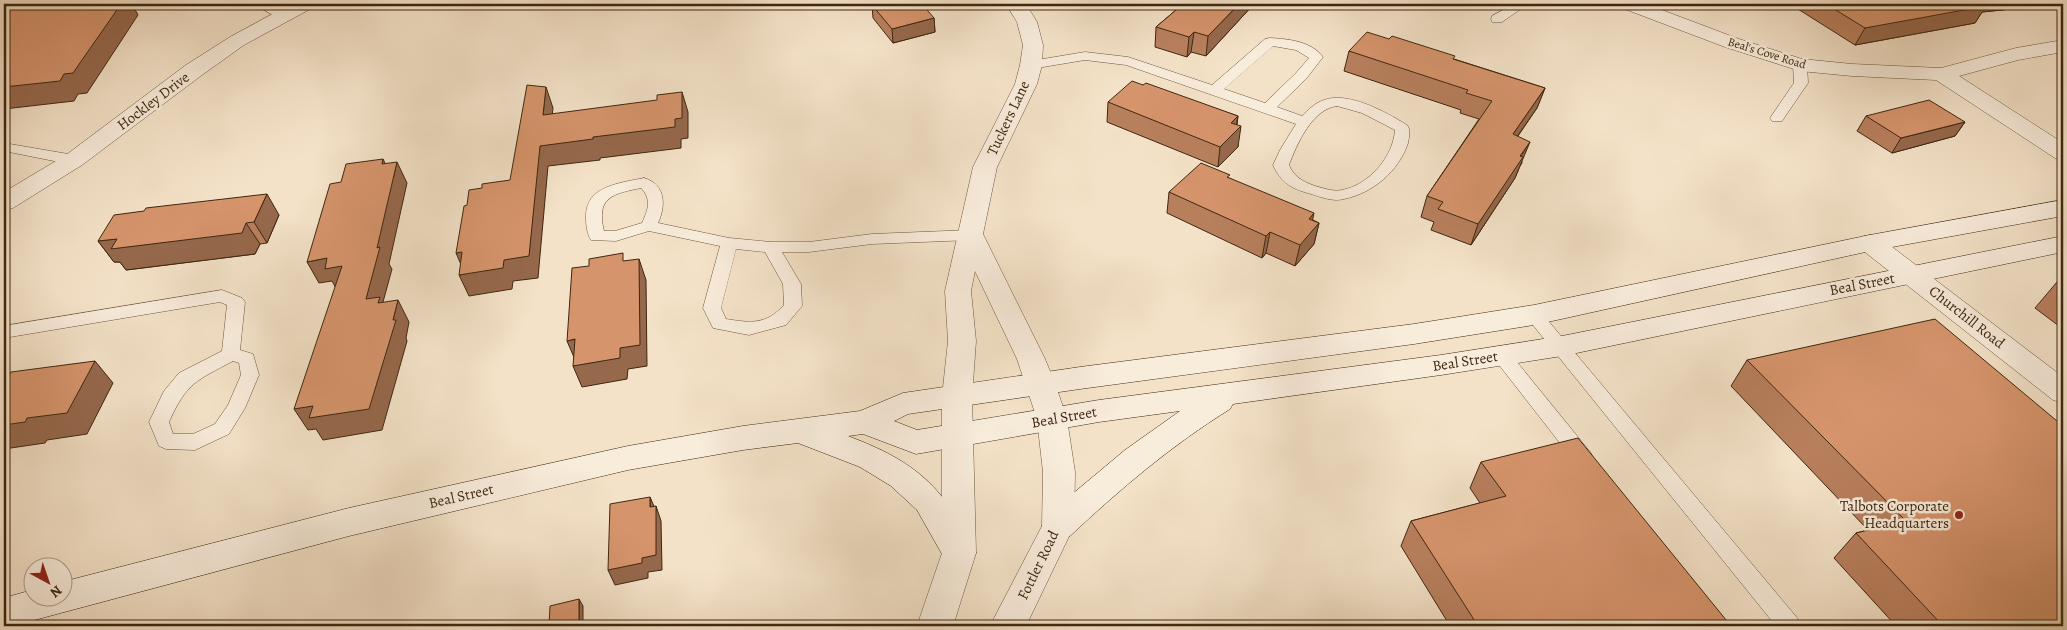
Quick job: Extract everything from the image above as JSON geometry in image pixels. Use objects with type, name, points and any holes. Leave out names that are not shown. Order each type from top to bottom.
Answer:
[{"type":"street","name":"Hockley Drive","points":[[4,202],[74,160],[194,70],[282,15],[306,4]]},
{"type":"street","name":"Tuckers Lane","points":[[957,398],[962,341],[958,291],[985,167],[1026,84],[1031,65],[1033,45],[1027,22],[1016,4]]},
{"type":"street","name":"Beal's Cove Road","points":[[1629,4],[1732,43],[1800,65],[1852,70],[1941,74],[2016,54],[2063,46]]},
{"type":"street","points":[[1941,74],[2063,153]]},
{"type":"street","name":"Beal Street","points":[[72,594],[349,522],[628,458],[799,430],[865,422],[903,404],[957,398],[1040,383],[1414,334],[1534,315],[1870,243],[2063,208]]},
{"type":"street","points":[[971,234],[1040,383]]},
{"type":"street","name":"Churchill Road","points":[[1870,243],[2063,392]]},
{"type":"street","name":"Beal Street","points":[[865,422],[916,442],[1099,411],[1230,395],[1502,356],[1562,346],[2063,244]]},
{"type":"street","name":"Fottler Road","points":[[1008,626],[1058,526],[1059,472],[1052,419],[1040,383]]},
{"type":"street","points":[[1058,526],[1114,475],[1190,418],[1230,395]]},
{"type":"street","points":[[935,626],[959,553],[957,398]]},
{"type":"street","points":[[799,430],[848,447],[905,479],[927,499],[944,524],[959,553]]},
{"type":"street","name":"Beal Street","points":[[4,613],[22,608]]},
{"type":"lane","points":[[260,4],[282,15]]},
{"type":"lane","points":[[1497,19],[1522,4]]},
{"type":"lane","points":[[1214,90],[1270,42],[1289,43],[1308,49],[1316,57],[1301,76],[1267,108]]},
{"type":"lane","points":[[1031,65],[1085,56],[1128,61],[1304,122]]},
{"type":"lane","points":[[1777,118],[1801,83],[1800,65]]},
{"type":"lane","points":[[1331,103],[1358,106],[1385,116],[1402,128],[1403,138],[1392,160],[1381,173],[1361,189],[1340,196],[1313,190],[1288,180],[1281,165],[1287,150],[1304,122],[1320,108],[1331,103]]},
{"type":"lane","points":[[4,147],[74,160]]},
{"type":"lane","points":[[648,226],[728,243],[771,247],[809,247],[872,239],[971,234]]},
{"type":"lane","points":[[728,243],[712,308],[719,324],[749,329],[780,321],[793,306],[792,284],[771,247]]},
{"type":"lane","points":[[4,332],[222,296],[236,302],[230,354]]},
{"type":"lane","points":[[1534,315],[1562,346],[1790,626]]},
{"type":"lane","points":[[230,354],[247,359],[250,375],[236,408],[222,429],[195,442],[166,441],[160,422],[172,396],[186,378],[230,354]]},
{"type":"lane","points":[[1502,356],[1594,472]]},
{"type":"building","points":[[121,4],[73,73],[64,74],[60,81],[4,87],[4,12],[11,5]]},
{"type":"building","points":[[922,4],[934,18],[892,29],[872,5]]},
{"type":"building","points":[[1183,4],[1239,4],[1208,36],[1194,32],[1189,37],[1156,27]]},
{"type":"building","points":[[1826,4],[1982,4],[1986,6],[1865,28]]},
{"type":"building","points":[[1367,32],[1389,39],[1392,36],[1455,56],[1453,59],[1545,88],[1513,134],[1530,142],[1520,156],[1523,157],[1478,224],[1438,209],[1443,202],[1427,196],[1492,101],[1466,93],[1468,90],[1349,51]]},
{"type":"building","points":[[1132,81],[1143,85],[1146,83],[1238,116],[1231,123],[1241,126],[1220,147],[1108,102]]},
{"type":"building","points":[[527,85],[546,87],[543,115],[657,100],[657,95],[682,92],[682,118],[675,119],[675,127],[593,137],[593,139],[540,146],[529,256],[504,260],[503,268],[459,275],[462,252],[456,253],[464,206],[467,205],[469,190],[482,188],[482,184],[510,180]]},
{"type":"building","points":[[1929,100],[1965,122],[1901,138],[1866,116]]},
{"type":"building","points":[[383,159],[382,164],[397,162],[377,248],[380,247],[366,299],[380,297],[378,303],[398,300],[393,320],[396,320],[369,409],[309,418],[313,406],[294,409],[342,266],[325,269],[327,258],[307,262],[330,184],[341,182],[346,164]]},
{"type":"building","points":[[1201,163],[1230,175],[1227,177],[1314,213],[1309,219],[1319,223],[1300,245],[1270,232],[1266,236],[1169,192]]},
{"type":"building","points":[[267,194],[254,222],[246,223],[242,233],[111,249],[117,239],[98,241],[114,215],[144,211],[146,208]]},
{"type":"building","points":[[623,253],[623,261],[639,259],[640,345],[620,348],[620,358],[573,366],[575,339],[567,341],[572,268],[589,266],[589,259]]},
{"type":"building","points":[[2063,281],[2063,287],[2057,282]]},
{"type":"building","name":"Talbots Corporate Headquarters","points":[[1935,319],[2063,426],[2063,626],[1943,626],[1856,533],[1906,521],[1747,360]]},
{"type":"building","points":[[95,361],[67,413],[27,418],[25,422],[4,425],[4,377],[9,376],[11,372]]},
{"type":"building","points":[[1578,438],[1731,626],[1478,626],[1411,521],[1506,496],[1481,462]]},
{"type":"building","points":[[650,497],[650,507],[656,506],[656,555],[642,558],[642,563],[608,570],[610,504]]},
{"type":"building","points":[[579,599],[579,626],[549,626],[550,606]]},
{"type":"place","name":"Talbots Corporate Headquarters","points":[[1959,515]]}]
